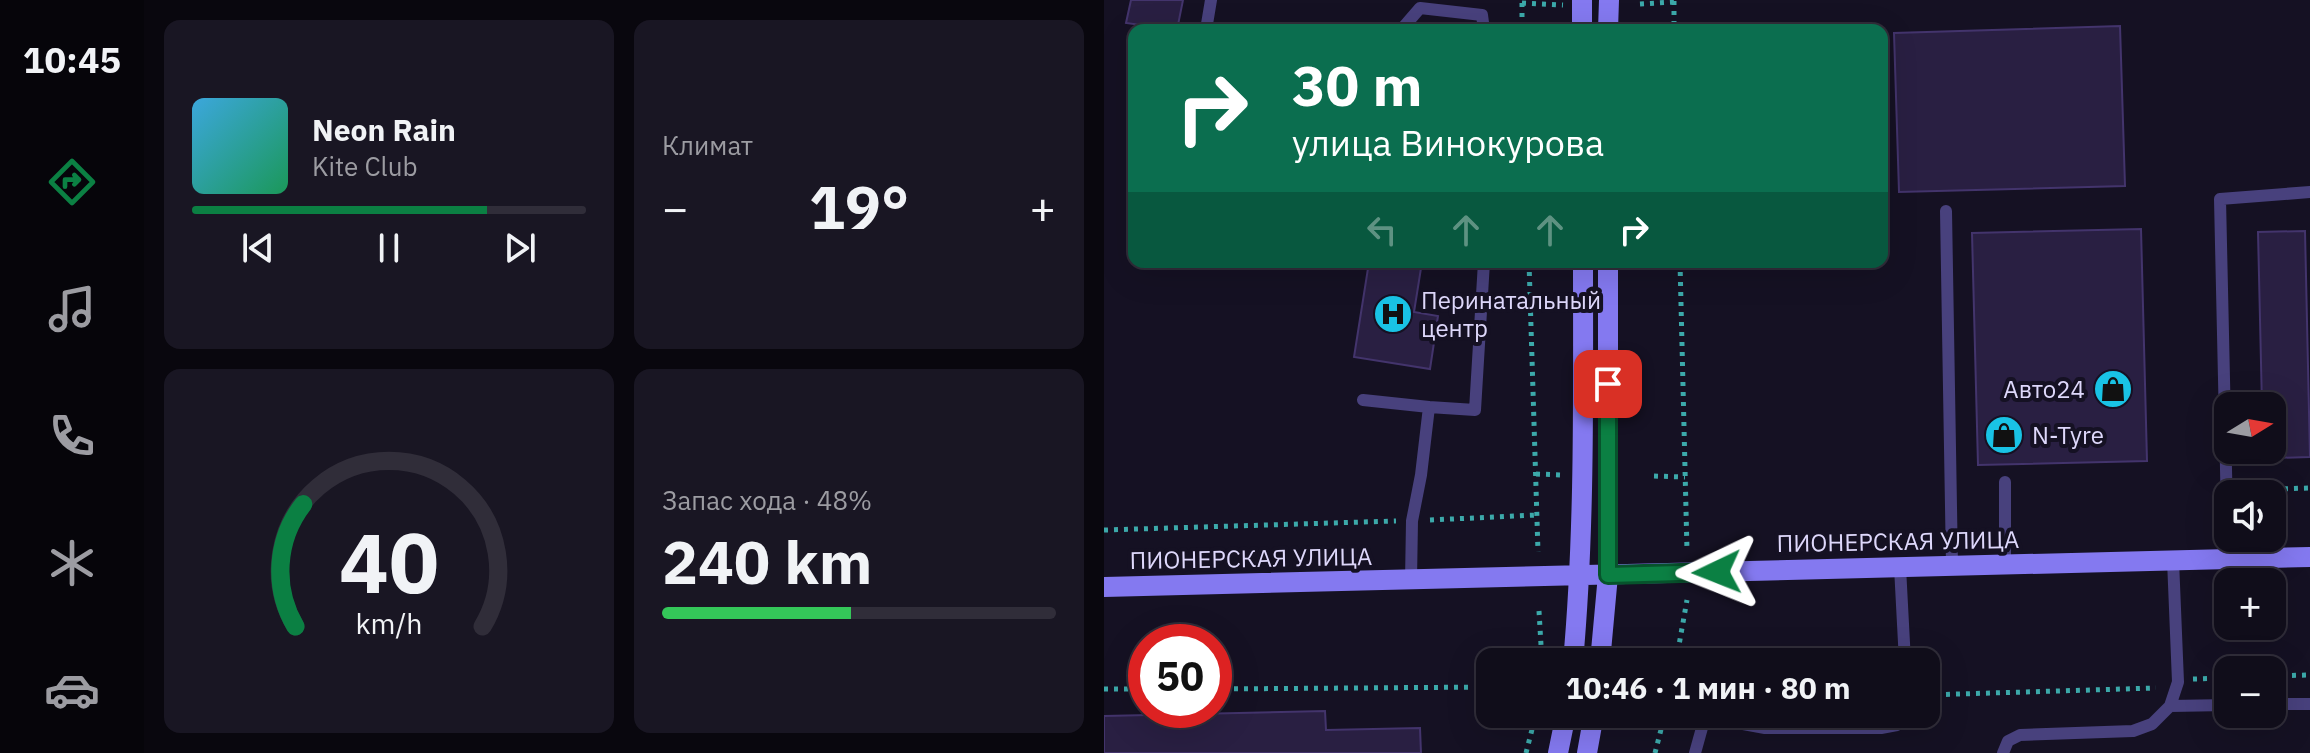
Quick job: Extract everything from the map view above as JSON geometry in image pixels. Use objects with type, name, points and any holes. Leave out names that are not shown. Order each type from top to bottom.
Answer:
[{"type":"main road","points":[[1608,24],[1609,0]]},
{"type":"main road","points":[[1573,2],[1580,24]]},
{"type":"main road","points":[[1574,648],[1581,575],[1584,475],[1583,268]]},
{"type":"main road","points":[[1601,648],[1608,575],[1608,268]]},
{"type":"main road","name":"ПИОНЕРСКАЯ УЛИЦА","points":[[1104,587],[2310,557]]},
{"type":"main road","points":[[1558,753],[1563,728]]},
{"type":"main road","points":[[1587,753],[1591,728]]},
{"type":"lane","points":[[1207,24],[1211,0]]},
{"type":"lane","points":[[1406,24],[1420,8],[1482,15],[1483,24]]},
{"type":"lane","points":[[2227,480],[2220,199],[2310,192]]},
{"type":"lane","points":[[1946,211],[1952,566]]},
{"type":"lane","points":[[1363,400],[1475,410],[1484,268]]},
{"type":"lane","points":[[1411,580],[1412,521],[1429,407]]},
{"type":"lane","points":[[2005,482],[2005,565]]},
{"type":"lane","points":[[2228,552],[2228,559]]},
{"type":"lane","points":[[2003,753],[2008,741],[2020,735],[2133,731],[2152,724],[2170,706],[2178,682],[2173,560]]},
{"type":"lane","points":[[1900,567],[1904,648]]},
{"type":"lane","points":[[2286,704],[2310,704]]},
{"type":"lane","points":[[2170,706],[2214,705]]},
{"type":"lane","points":[[1695,753],[1702,728]]},
{"type":"path","points":[[1640,4],[1674,1],[1674,24]]},
{"type":"path","points":[[1522,24],[1522,2],[1573,2]]},
{"type":"path","points":[[1529,268],[1538,552]]},
{"type":"path","points":[[1680,268],[1687,551]]},
{"type":"path","points":[[1536,474],[1567,475]]},
{"type":"path","points":[[1654,476],[1685,477]]},
{"type":"path","points":[[2286,489],[2310,488]]},
{"type":"path","points":[[1104,530],[1537,515]]},
{"type":"path","points":[[1678,648],[1687,600]]},
{"type":"path","points":[[1539,611],[1541,648]]},
{"type":"path","points":[[2286,676],[2310,675]]},
{"type":"path","points":[[1940,695],[2156,688],[2194,679],[2214,678]]},
{"type":"path","points":[[1232,689],[1476,687]]},
{"type":"path","points":[[1104,689],[1128,689]]},
{"type":"path","points":[[1526,753],[1532,728]]},
{"type":"path","points":[[1655,753],[1661,728]]},
{"type":"building","points":[[1131,0],[1183,0],[1178,24],[1126,23]]},
{"type":"building","points":[[2120,26],[2125,186],[1899,192],[1894,33]]},
{"type":"building","points":[[2141,229],[2147,461],[1978,465],[1972,233]]},
{"type":"building","points":[[2305,231],[2310,457],[2286,458],[2286,392],[2262,392],[2258,232]]},
{"type":"building","name":"Перинатальный центр","points":[[1368,268],[1421,268],[1414,312],[1438,316],[1430,369],[1354,357]]},
{"type":"building","points":[[1325,711],[1326,730],[1420,728],[1421,753],[1104,753],[1104,716],[1128,715],[1128,728],[1232,728],[1232,713]]},
{"type":"place","name":"Перинатальный центр","points":[[1393,314]]},
{"type":"place","name":"Авто24","points":[[2113,389]]},
{"type":"place","name":"N-Tyre","points":[[2004,435]]},
{"type":"route","points":[[1608,384],[1608,575],[1717,572]]}]
